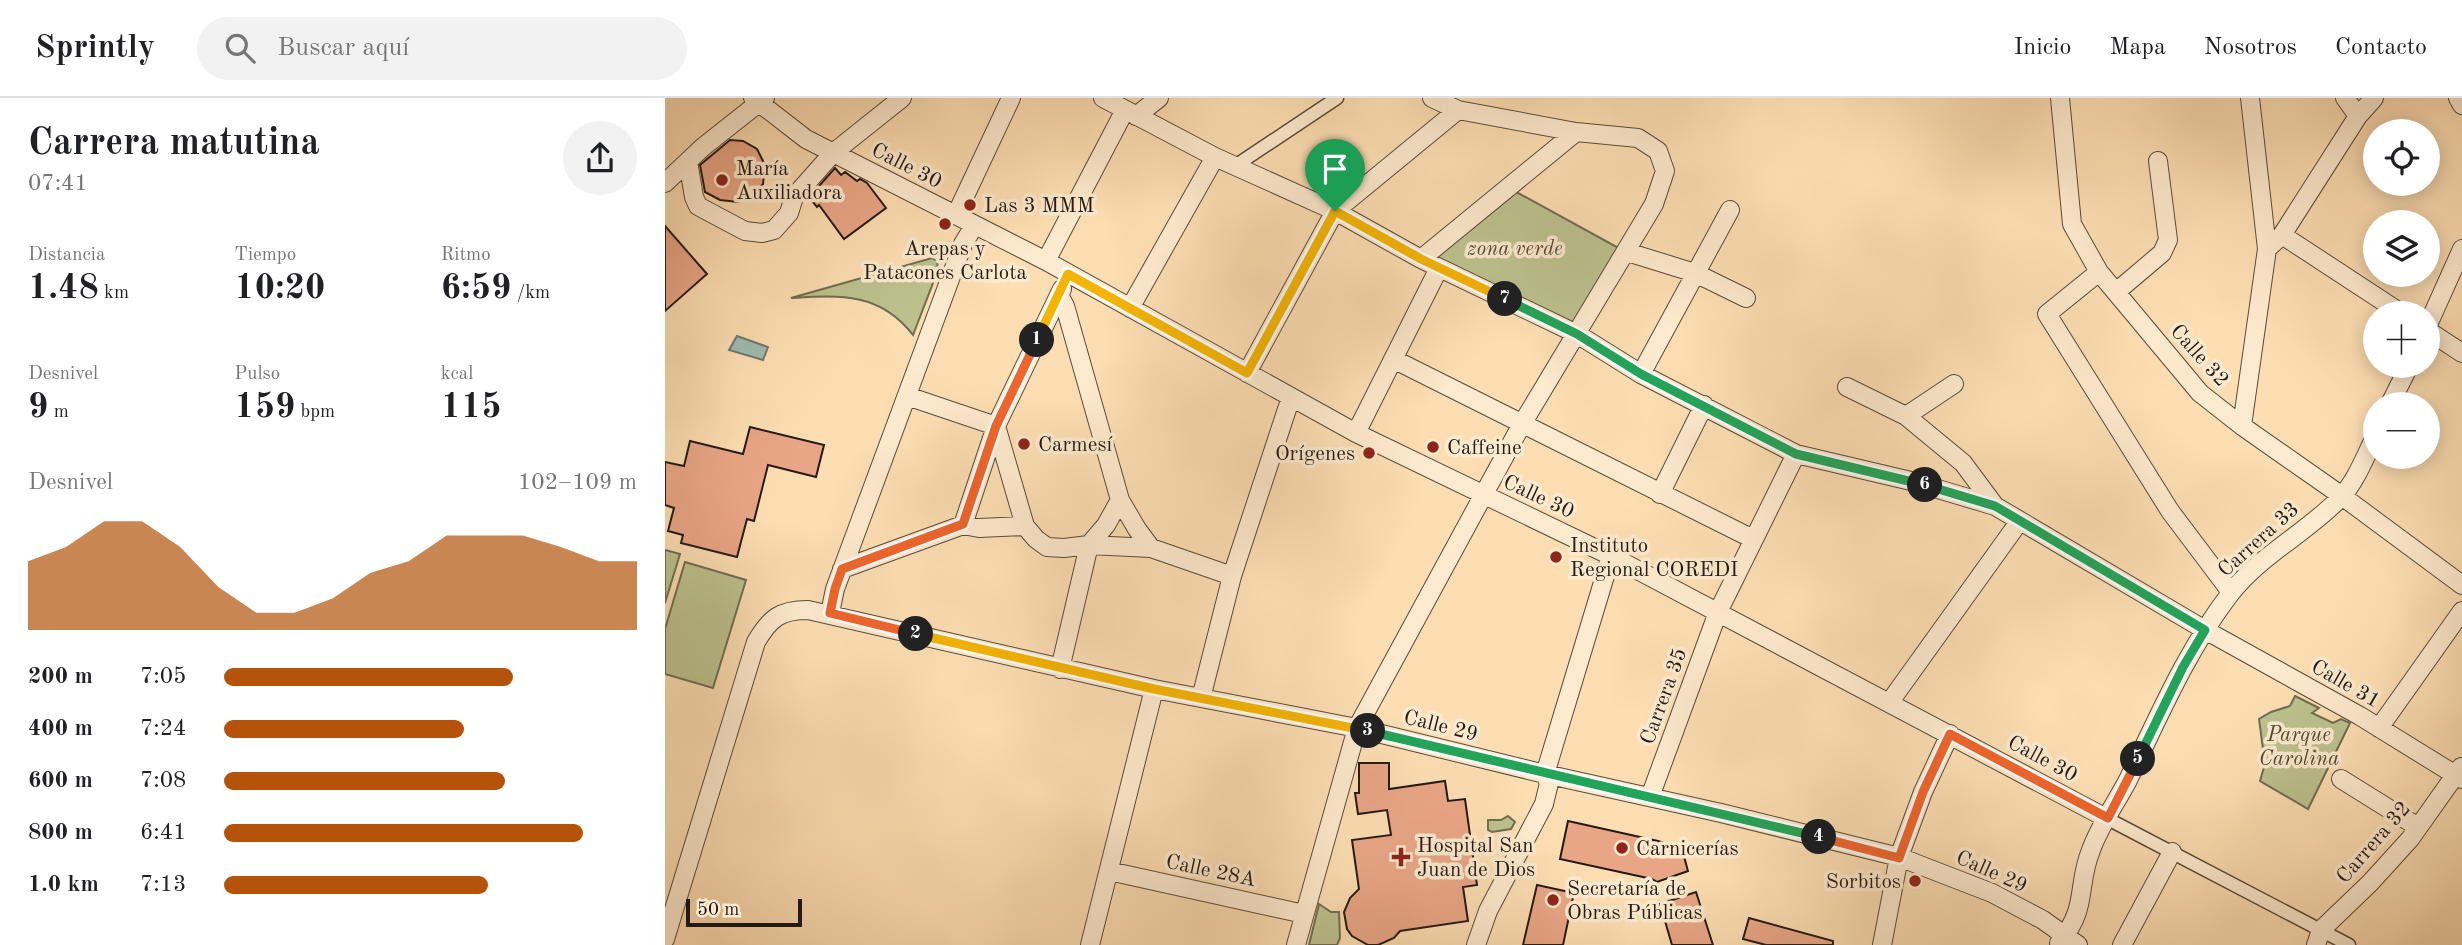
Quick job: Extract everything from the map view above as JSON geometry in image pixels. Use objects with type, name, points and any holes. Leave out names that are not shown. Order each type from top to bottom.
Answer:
[{"type":"street","points":[[688,162],[698,206],[745,231],[762,233],[774,230],[789,213],[794,197],[833,153],[902,98]]},
{"type":"street","points":[[956,215],[1011,98]]},
{"type":"street","points":[[1103,98],[1215,157],[1335,211],[1421,259],[1577,334],[1641,374],[1796,454],[1911,481],[1995,506]]},
{"type":"street","points":[[1046,261],[1130,113],[1159,98]]},
{"type":"street","points":[[1235,166],[1338,98]]},
{"type":"street","points":[[1296,945],[1357,728],[1522,424],[1654,204],[1665,171],[1658,151],[1638,138],[1576,132],[1458,110],[1432,98]]},
{"type":"street","name":"Calle 32","points":[[2060,98],[2071,224],[2099,272],[2200,393],[2462,585]]},
{"type":"street","points":[[2242,426],[2267,249],[2250,98]]},
{"type":"street","points":[[2345,98],[2358,116]]},
{"type":"street","points":[[2267,249],[2281,235],[2306,200],[2358,116],[2375,98]]},
{"type":"street","points":[[2458,98],[2462,105]]},
{"type":"street","points":[[665,183],[759,100]]},
{"type":"street","name":"Calle 30","points":[[759,100],[806,139],[1046,261],[1356,433],[1611,556],[2172,852],[2319,938],[2349,945]]},
{"type":"street","points":[[1247,373],[1335,211],[1458,110]]},
{"type":"street","points":[[1421,259],[1576,132]]},
{"type":"street","points":[[1130,308],[1215,157]]},
{"type":"street","points":[[2116,292],[2162,253],[2168,240],[2158,161]]},
{"type":"street","points":[[1641,374],[1730,210]]},
{"type":"street","points":[[830,613],[842,569],[963,244],[974,226]]},
{"type":"street","points":[[2281,235],[2383,301]]},
{"type":"street","points":[[2439,301],[2462,249]]},
{"type":"street","points":[[1627,251],[1695,273],[1746,298]]},
{"type":"street","points":[[1356,433],[1439,268]]},
{"type":"street","points":[[2099,272],[2047,314],[2170,511],[2231,592]]},
{"type":"street","points":[[963,524],[996,426],[1068,274]]},
{"type":"street","points":[[1059,295],[1065,306],[1120,500],[1151,548]]},
{"type":"street","points":[[2440,337],[2462,353]]},
{"type":"street","points":[[1393,359],[1753,539]]},
{"type":"street","points":[[1906,416],[1954,384]]},
{"type":"street","points":[[1847,387],[1906,416],[1963,463],[1995,506]]},
{"type":"street","points":[[907,396],[996,426]]},
{"type":"street","points":[[1201,698],[1232,576],[1291,397]]},
{"type":"street","points":[[1660,494],[1704,405]]},
{"type":"street","points":[[996,426],[1025,526],[1047,547],[1064,548],[1089,544],[1151,548],[1232,576]]},
{"type":"street","name":"Carrera 35","points":[[1650,797],[1718,612],[1796,454]]},
{"type":"street","name":"Carrera 33","points":[[2067,942],[2080,907],[2084,871],[2091,849],[2205,630],[2231,592],[2248,575],[2342,496],[2363,462]]},
{"type":"street","points":[[1060,669],[1089,544],[1106,525],[1120,500]]},
{"type":"street","name":"Calle 31","points":[[1995,506],[2205,630],[2460,773]]},
{"type":"street","points":[[1889,703],[2019,522]]},
{"type":"street","points":[[842,569],[963,524],[979,528],[1025,526]]},
{"type":"street","points":[[1476,945],[1488,911],[1544,804],[1549,783],[1545,774],[1611,556]]},
{"type":"street","name":"Calle 29","points":[[665,939],[756,642],[765,626],[775,617],[798,610],[830,613],[1154,689],[1357,728],[1899,858],[1992,893],[2043,920],[2067,942]]},
{"type":"street","points":[[2379,729],[2462,611]]},
{"type":"street","points":[[1090,945],[1154,689]]},
{"type":"street","points":[[1882,945],[1899,858],[1923,792],[1950,734]]},
{"type":"street","name":"Carrera 32","points":[[2319,938],[2418,827],[2460,773]]},
{"type":"street","points":[[2341,779],[2418,827]]},
{"type":"street","points":[[2122,945],[2172,852]]},
{"type":"street","name":"Calle 28A","points":[[1109,871],[1304,914]]},
{"type":"green space","name":"zona verde","points":[[1509,188],[1624,251],[1577,330],[1424,258]]},
{"type":"green space","points":[[932,258],[937,261],[938,270],[913,335],[887,311],[858,299],[826,296],[791,298]]},
{"type":"green space","points":[[665,550],[680,554],[665,603]]},
{"type":"green space","points":[[685,562],[746,580],[713,688],[665,674],[665,629]]},
{"type":"green space","name":"Parque Carolina","points":[[2295,696],[2319,708],[2312,713],[2333,723],[2341,719],[2350,723],[2308,809],[2260,781],[2265,764],[2259,719],[2290,706]]},
{"type":"green space","points":[[1508,816],[1515,822],[1511,829],[1492,832],[1488,830],[1488,820],[1501,820]]},
{"type":"green space","points":[[1319,904],[1331,912],[1339,912],[1340,938],[1337,945],[1309,945]]},
{"type":"shaded area","points":[[737,336],[768,347],[763,360],[729,350]]},
{"type":"building","points":[[730,140],[743,141],[757,149],[765,165],[763,184],[755,193],[738,202],[720,200],[705,192],[700,165]]},
{"type":"building","points":[[835,168],[841,175],[845,172],[857,181],[860,179],[867,183],[886,208],[844,239],[819,205],[817,207],[809,197]]},
{"type":"building","points":[[665,226],[707,274],[665,311]]},
{"type":"building","points":[[750,427],[824,445],[816,477],[768,465],[754,521],[747,519],[737,557],[681,543],[683,535],[668,531],[674,508],[665,505],[665,462],[684,466],[690,441],[743,454]]},
{"type":"building","points":[[1359,763],[1389,763],[1389,789],[1445,781],[1448,801],[1465,799],[1477,885],[1463,887],[1468,921],[1400,931],[1394,938],[1378,945],[1368,945],[1352,936],[1347,929],[1344,912],[1350,898],[1359,889],[1352,840],[1391,835],[1387,810],[1358,814],[1355,793],[1359,793]]},
{"type":"building","points":[[1568,821],[1682,849],[1688,871],[1657,882],[1560,859]]},
{"type":"building","points":[[1537,885],[1574,893],[1563,945],[1523,945]]},
{"type":"building","points":[[1696,892],[1713,945],[1672,945],[1660,904]]},
{"type":"building","points":[[1749,918],[1833,941],[1833,945],[1766,945],[1743,939]]},
{"type":"place","name":"María Auxiliadora","points":[[722,180]]},
{"type":"place","name":"Las 3 MMM","points":[[970,205]]},
{"type":"place","name":"Arepas y Patacones Carlota","points":[[945,224]]},
{"type":"place","name":"Carmesí","points":[[1024,444]]},
{"type":"place","name":"Caffeine","points":[[1433,447]]},
{"type":"place","name":"Orígenes","points":[[1369,453]]},
{"type":"place","name":"Instituto Regional COREDI","points":[[1556,557]]},
{"type":"place","name":"Carnicerías","points":[[1622,848]]},
{"type":"place","name":"Hospital San Juan de Dios","points":[[1401,857]]},
{"type":"place","name":"Sorbitos","points":[[1915,881]]},
{"type":"place","name":"Secretaría de Obras Públicas","points":[[1553,900]]},
{"type":"route","points":[[1335,211],[1421,259],[1577,334],[1641,374],[1796,454],[1911,481],[1995,506],[2205,630],[2183,667],[2108,818],[1950,734],[1923,792],[1899,858],[1721,813],[1357,728],[1060,669],[830,613],[842,569],[963,524],[996,426],[1068,274],[1247,373],[1335,211]]}]
